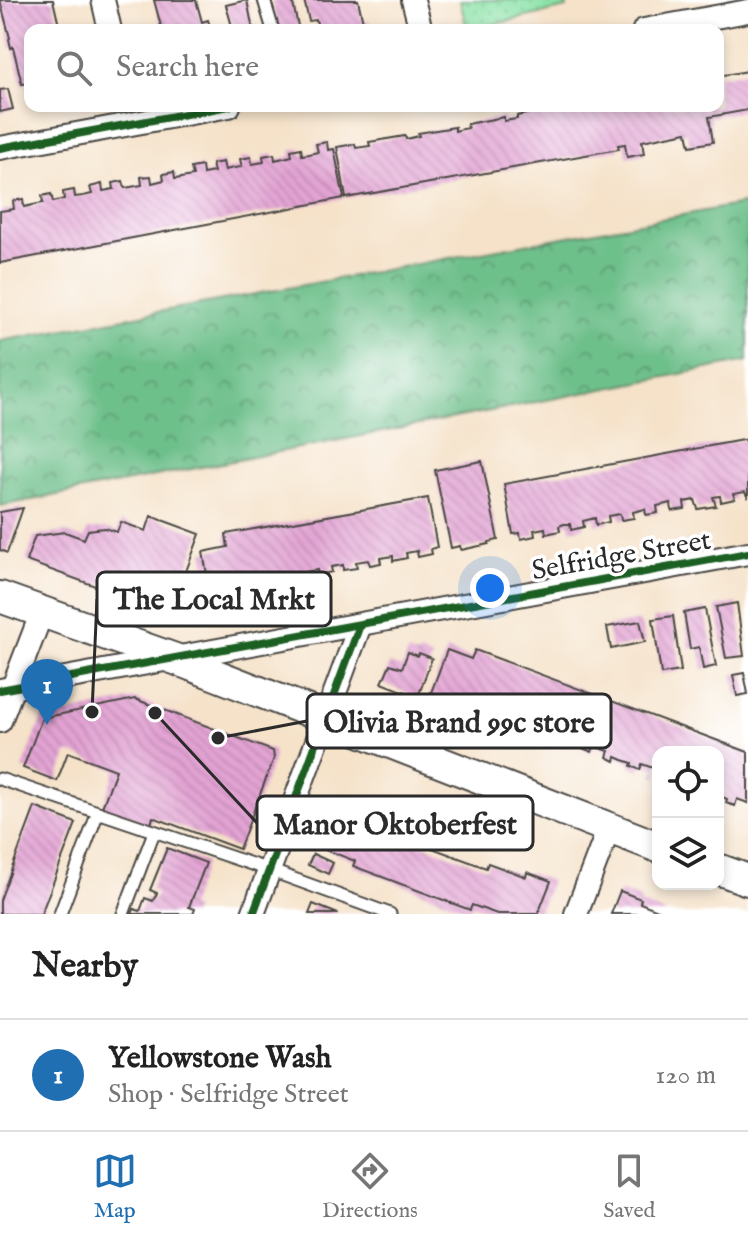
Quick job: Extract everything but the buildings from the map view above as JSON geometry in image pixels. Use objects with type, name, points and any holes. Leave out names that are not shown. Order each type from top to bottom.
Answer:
[{"type":"street","points":[[103,0],[109,24]]},
{"type":"street","points":[[413,0],[419,24]]},
{"type":"street","points":[[669,24],[732,9]]},
{"type":"street","points":[[0,148],[131,115],[164,112]]},
{"type":"street","name":"Selfridge Street","points":[[6,689],[748,553]]},
{"type":"street","points":[[0,597],[175,659],[652,845]]},
{"type":"street","points":[[0,721],[6,689],[42,612]]},
{"type":"street","points":[[253,914],[360,625]]},
{"type":"street","points":[[576,914],[609,828]]},
{"type":"street","points":[[724,871],[748,880]]},
{"type":"lane","points":[[264,0],[271,24]]},
{"type":"lane","points":[[0,779],[387,913]]},
{"type":"lane","points":[[60,914],[98,812]]},
{"type":"lane","points":[[123,914],[154,832]]},
{"type":"green space","points":[[460,0],[565,0],[567,8],[494,24],[466,24]]},
{"type":"green space","points":[[748,203],[748,361],[0,506],[0,341]]},
{"type":"cycle path","points":[[0,148],[196,112]]},
{"type":"cycle path","points":[[0,690],[748,553]]},
{"type":"cycle path","points":[[253,914],[360,625]]},
{"type":"place","name":"The Local Mrkt","points":[[92,712]]},
{"type":"place","name":"Manor Oktoberfest","points":[[155,713]]},
{"type":"place","name":"Yellowstone Wash","points":[[47,725]]},
{"type":"place","name":"Olivia Brand 99c store","points":[[218,738]]}]
